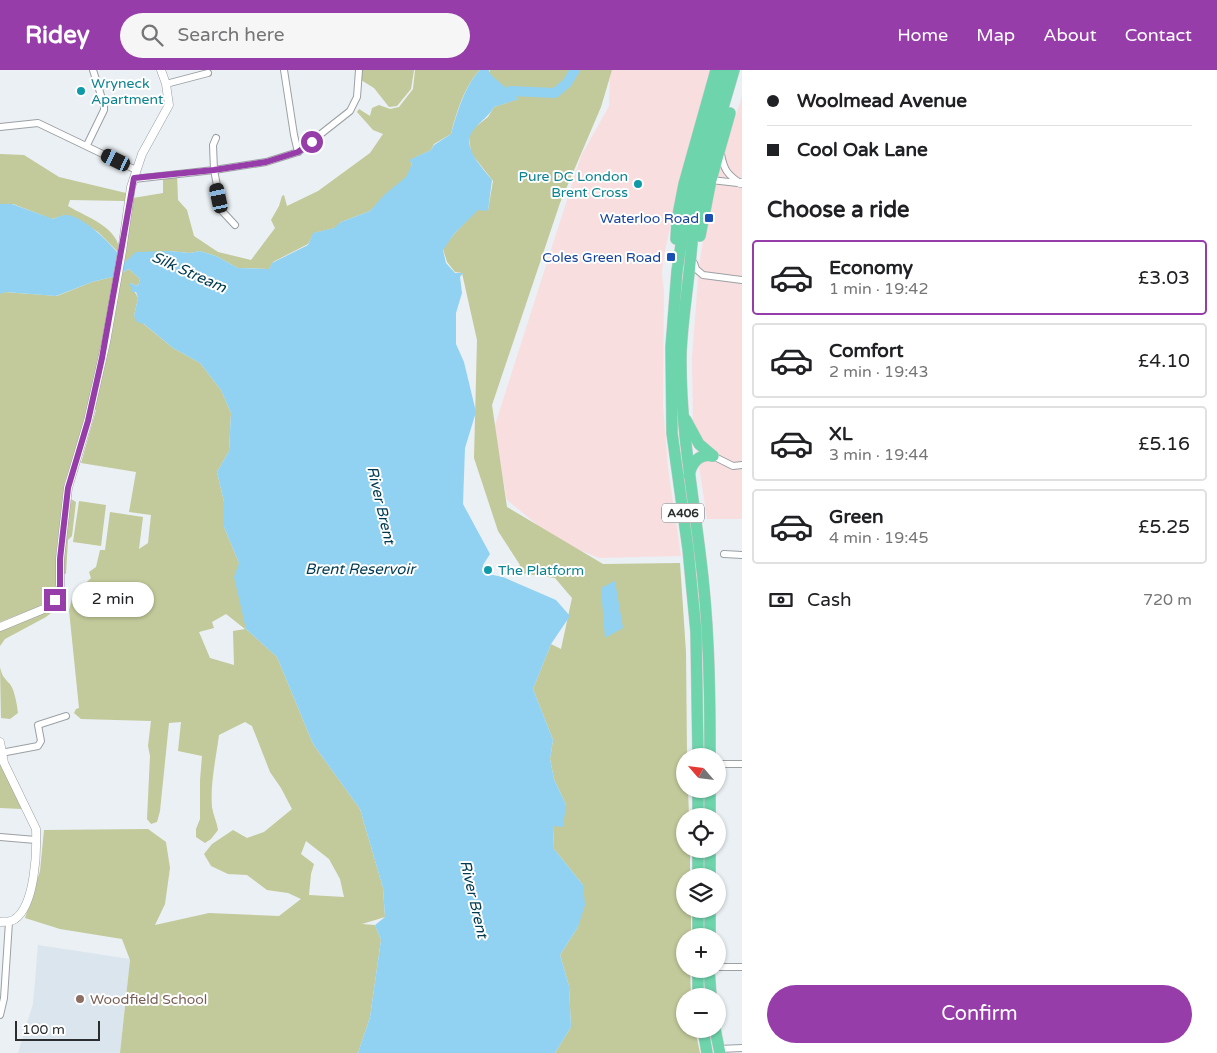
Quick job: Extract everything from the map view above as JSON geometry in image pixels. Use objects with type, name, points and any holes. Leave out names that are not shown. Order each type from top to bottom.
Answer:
[{"type":"highway","name":"A406","points":[[677,271],[676,232],[680,206],[689,165],[716,70]]},
{"type":"highway","name":"A406","points":[[710,748],[709,661],[706,612],[682,411],[681,354],[697,207],[724,70]]},
{"type":"highway","name":"A406","points":[[687,292],[694,263],[702,181],[734,70]]},
{"type":"highway","name":"A406","points":[[698,748],[698,665],[688,549],[672,433],[671,347],[677,271],[687,206],[720,150],[741,70]]},
{"type":"highway","points":[[682,411],[699,444],[713,456]]},
{"type":"highway","points":[[689,476],[693,464],[698,458],[706,454],[713,456]]},
{"type":"highway","points":[[704,1038],[707,1053]]},
{"type":"highway","points":[[717,1038],[719,1051]]},
{"type":"street","points":[[86,145],[104,110],[93,70]]},
{"type":"street","points":[[0,626],[51,606],[60,586],[60,559],[68,488],[88,421],[106,342],[134,178],[142,154],[168,110],[169,99],[161,70]]},
{"type":"street","points":[[284,70],[298,152]]},
{"type":"street","points":[[134,178],[214,170],[266,162],[298,152],[350,111],[357,96],[359,70]]},
{"type":"street","points":[[166,84],[208,73]]},
{"type":"street","points":[[0,127],[38,123],[136,170]]},
{"type":"street","points":[[216,138],[213,145],[214,170],[222,211],[235,225]]},
{"type":"street","points":[[720,150],[723,168],[729,176],[741,183]]},
{"type":"street","points":[[702,181],[741,183]]},
{"type":"street","points":[[694,263],[696,269],[703,275],[742,280]]},
{"type":"street","points":[[713,456],[733,466],[742,464]]},
{"type":"street","points":[[724,554],[742,555]]},
{"type":"street","points":[[1,753],[38,746],[40,741],[38,725],[66,716]]},
{"type":"street","points":[[0,742],[4,763],[36,830],[35,873],[22,911],[9,922],[0,922]]},
{"type":"street","points":[[726,764],[742,764]]},
{"type":"street","points":[[0,837],[36,840]]},
{"type":"street","points":[[0,1015],[4,998],[9,922]]},
{"type":"street","points":[[726,967],[742,967]]},
{"type":"street","points":[[719,1051],[742,1048]]},
{"type":"shaded area","points":[[610,70],[710,70],[680,177],[662,274],[664,291],[663,405],[668,468],[681,556],[599,558],[557,541],[507,500],[494,428],[581,156],[609,106]]},
{"type":"shaded area","points":[[742,96],[742,519],[707,519],[693,426],[692,358],[699,265],[712,190]]},
{"type":"shaded area","name":"Woodfield School","points":[[38,945],[130,959],[120,1053],[18,1053],[33,1004]]},
{"type":"green space","points":[[362,70],[414,70],[411,89],[397,106],[389,107],[374,88],[361,80]]},
{"type":"green space","points":[[415,70],[480,70],[470,83],[458,108],[451,134],[434,144],[431,150],[410,160],[412,165],[407,177],[385,195],[370,211],[341,222],[335,228],[314,233],[308,244],[273,262],[269,269],[238,268],[216,256],[200,251],[190,253],[169,251],[125,262],[123,259],[133,198],[163,193],[163,175],[177,174],[178,200],[187,210],[194,236],[218,252],[251,260],[275,228],[271,220],[282,196],[284,195],[287,206],[318,191],[370,153],[383,134],[373,130],[357,112],[359,109],[370,116],[372,108],[379,105],[390,109],[399,107],[413,89]]},
{"type":"green space","points":[[490,70],[612,70],[601,107],[560,203],[492,405],[507,507],[603,564],[680,563],[686,652],[687,748],[676,748],[676,798],[688,798],[689,808],[676,808],[676,858],[690,858],[690,868],[676,868],[676,918],[691,918],[691,928],[676,928],[676,978],[690,978],[691,988],[676,988],[676,1038],[697,1038],[700,1053],[555,1053],[571,1027],[569,986],[560,955],[578,927],[583,885],[554,849],[553,826],[566,805],[554,779],[550,759],[553,740],[533,689],[551,644],[561,649],[572,598],[555,578],[514,572],[520,565],[498,531],[474,458],[477,340],[462,273],[455,272],[447,262],[443,249],[454,234],[477,210],[488,210],[493,181],[471,153],[469,136],[474,128],[488,117],[494,107],[518,99],[490,75]]},
{"type":"green space","points":[[0,154],[24,155],[59,177],[126,193],[125,201],[70,200],[68,206],[93,219],[108,230],[118,244],[119,253],[98,232],[76,218],[65,215],[52,219],[13,204],[0,204]]},
{"type":"green space","points":[[129,269],[140,279],[138,286],[130,283],[138,298],[134,316],[173,348],[200,363],[221,390],[231,413],[229,451],[217,472],[224,502],[224,527],[239,563],[246,629],[277,657],[313,744],[360,809],[383,888],[385,917],[362,924],[375,925],[381,940],[370,1017],[358,1053],[120,1053],[130,960],[122,939],[60,929],[25,918],[40,871],[44,830],[148,829],[166,842],[170,868],[165,904],[155,925],[209,913],[279,916],[301,899],[288,893],[267,890],[247,875],[228,874],[211,866],[204,854],[212,844],[233,830],[247,838],[264,832],[292,809],[270,772],[252,726],[245,722],[219,735],[212,798],[218,830],[205,843],[196,837],[196,829],[200,819],[202,756],[178,751],[181,722],[169,723],[160,811],[157,822],[151,824],[147,819],[150,756],[148,746],[151,721],[81,719],[74,713],[79,708],[69,610],[73,595],[91,578],[89,572],[96,567],[100,550],[105,550],[110,512],[143,517],[139,549],[148,543],[151,515],[129,512],[136,472],[81,463],[96,410],[87,408],[87,417],[65,482],[56,556],[56,589],[51,602],[0,622],[0,293],[57,296],[92,282],[116,276]],"holes":[[[226,614],[245,629],[233,631],[234,665],[210,658],[199,632],[214,628],[212,622]],[[306,841],[329,859],[340,879],[344,897],[309,895],[314,864],[301,854]]]},
{"type":"green space","points":[[71,499],[76,502],[72,536],[68,540],[66,574],[63,573],[62,555]]},
{"type":"green space","points":[[79,501],[106,505],[101,546],[73,542]]},
{"type":"green space","points":[[47,609],[51,613],[46,617],[5,639],[0,646],[0,628]]},
{"type":"green space","points":[[0,667],[4,677],[12,687],[16,702],[18,713],[10,719],[1,718]]},
{"type":"green space","points":[[0,759],[8,777],[6,778],[9,779],[22,809],[0,808]]},
{"type":"water","name":"Brent Reservoir","points":[[480,70],[489,70],[491,75],[519,99],[494,107],[471,134],[469,140],[473,155],[492,180],[488,211],[478,210],[454,234],[443,250],[446,263],[455,273],[463,273],[460,277],[462,293],[456,313],[456,344],[464,362],[476,412],[465,448],[463,504],[490,554],[483,565],[483,573],[503,577],[556,600],[570,616],[551,644],[533,689],[553,740],[550,759],[554,779],[566,805],[563,827],[553,826],[554,849],[583,885],[585,905],[578,927],[560,955],[569,986],[571,1027],[555,1053],[358,1053],[370,1017],[381,940],[375,925],[385,917],[383,888],[360,809],[313,744],[277,657],[246,629],[234,577],[239,563],[224,527],[224,502],[217,472],[229,451],[231,413],[221,390],[200,363],[173,348],[144,324],[137,322],[134,316],[138,298],[136,292],[132,292],[132,288],[129,285],[130,283],[138,286],[140,279],[129,269],[116,276],[92,282],[56,296],[5,292],[0,294],[0,204],[12,204],[53,219],[64,215],[72,216],[98,232],[125,262],[136,252],[169,251],[190,253],[200,251],[216,256],[238,268],[269,269],[272,263],[308,245],[313,233],[334,228],[341,222],[370,211],[384,195],[406,177],[412,164],[409,160],[431,150],[434,145],[451,134],[466,91]]},
{"type":"water","points":[[615,581],[623,628],[605,638],[601,588]]},
{"type":"waterway","name":"River Brent","points":[[499,99],[510,91],[555,93],[567,83],[575,70]]},
{"type":"place","name":"Wryneck Apartment","points":[[81,91]]},
{"type":"place","name":"Pure DC London Brent Cross","points":[[638,184]]},
{"type":"place","name":"Waterloo Road","points":[[709,218]]},
{"type":"place","name":"Coles Green Road","points":[[671,257]]},
{"type":"place","name":"The Platform","points":[[488,570]]},
{"type":"place","name":"Woodfield School","points":[[80,999]]},
{"type":"route","points":[[55,600],[60,586],[60,559],[68,488],[88,421],[106,342],[134,178],[214,170],[266,162],[298,152],[312,142]]},
{"type":"water label","name":"Silk Stream","points":[[189,272]]}]
